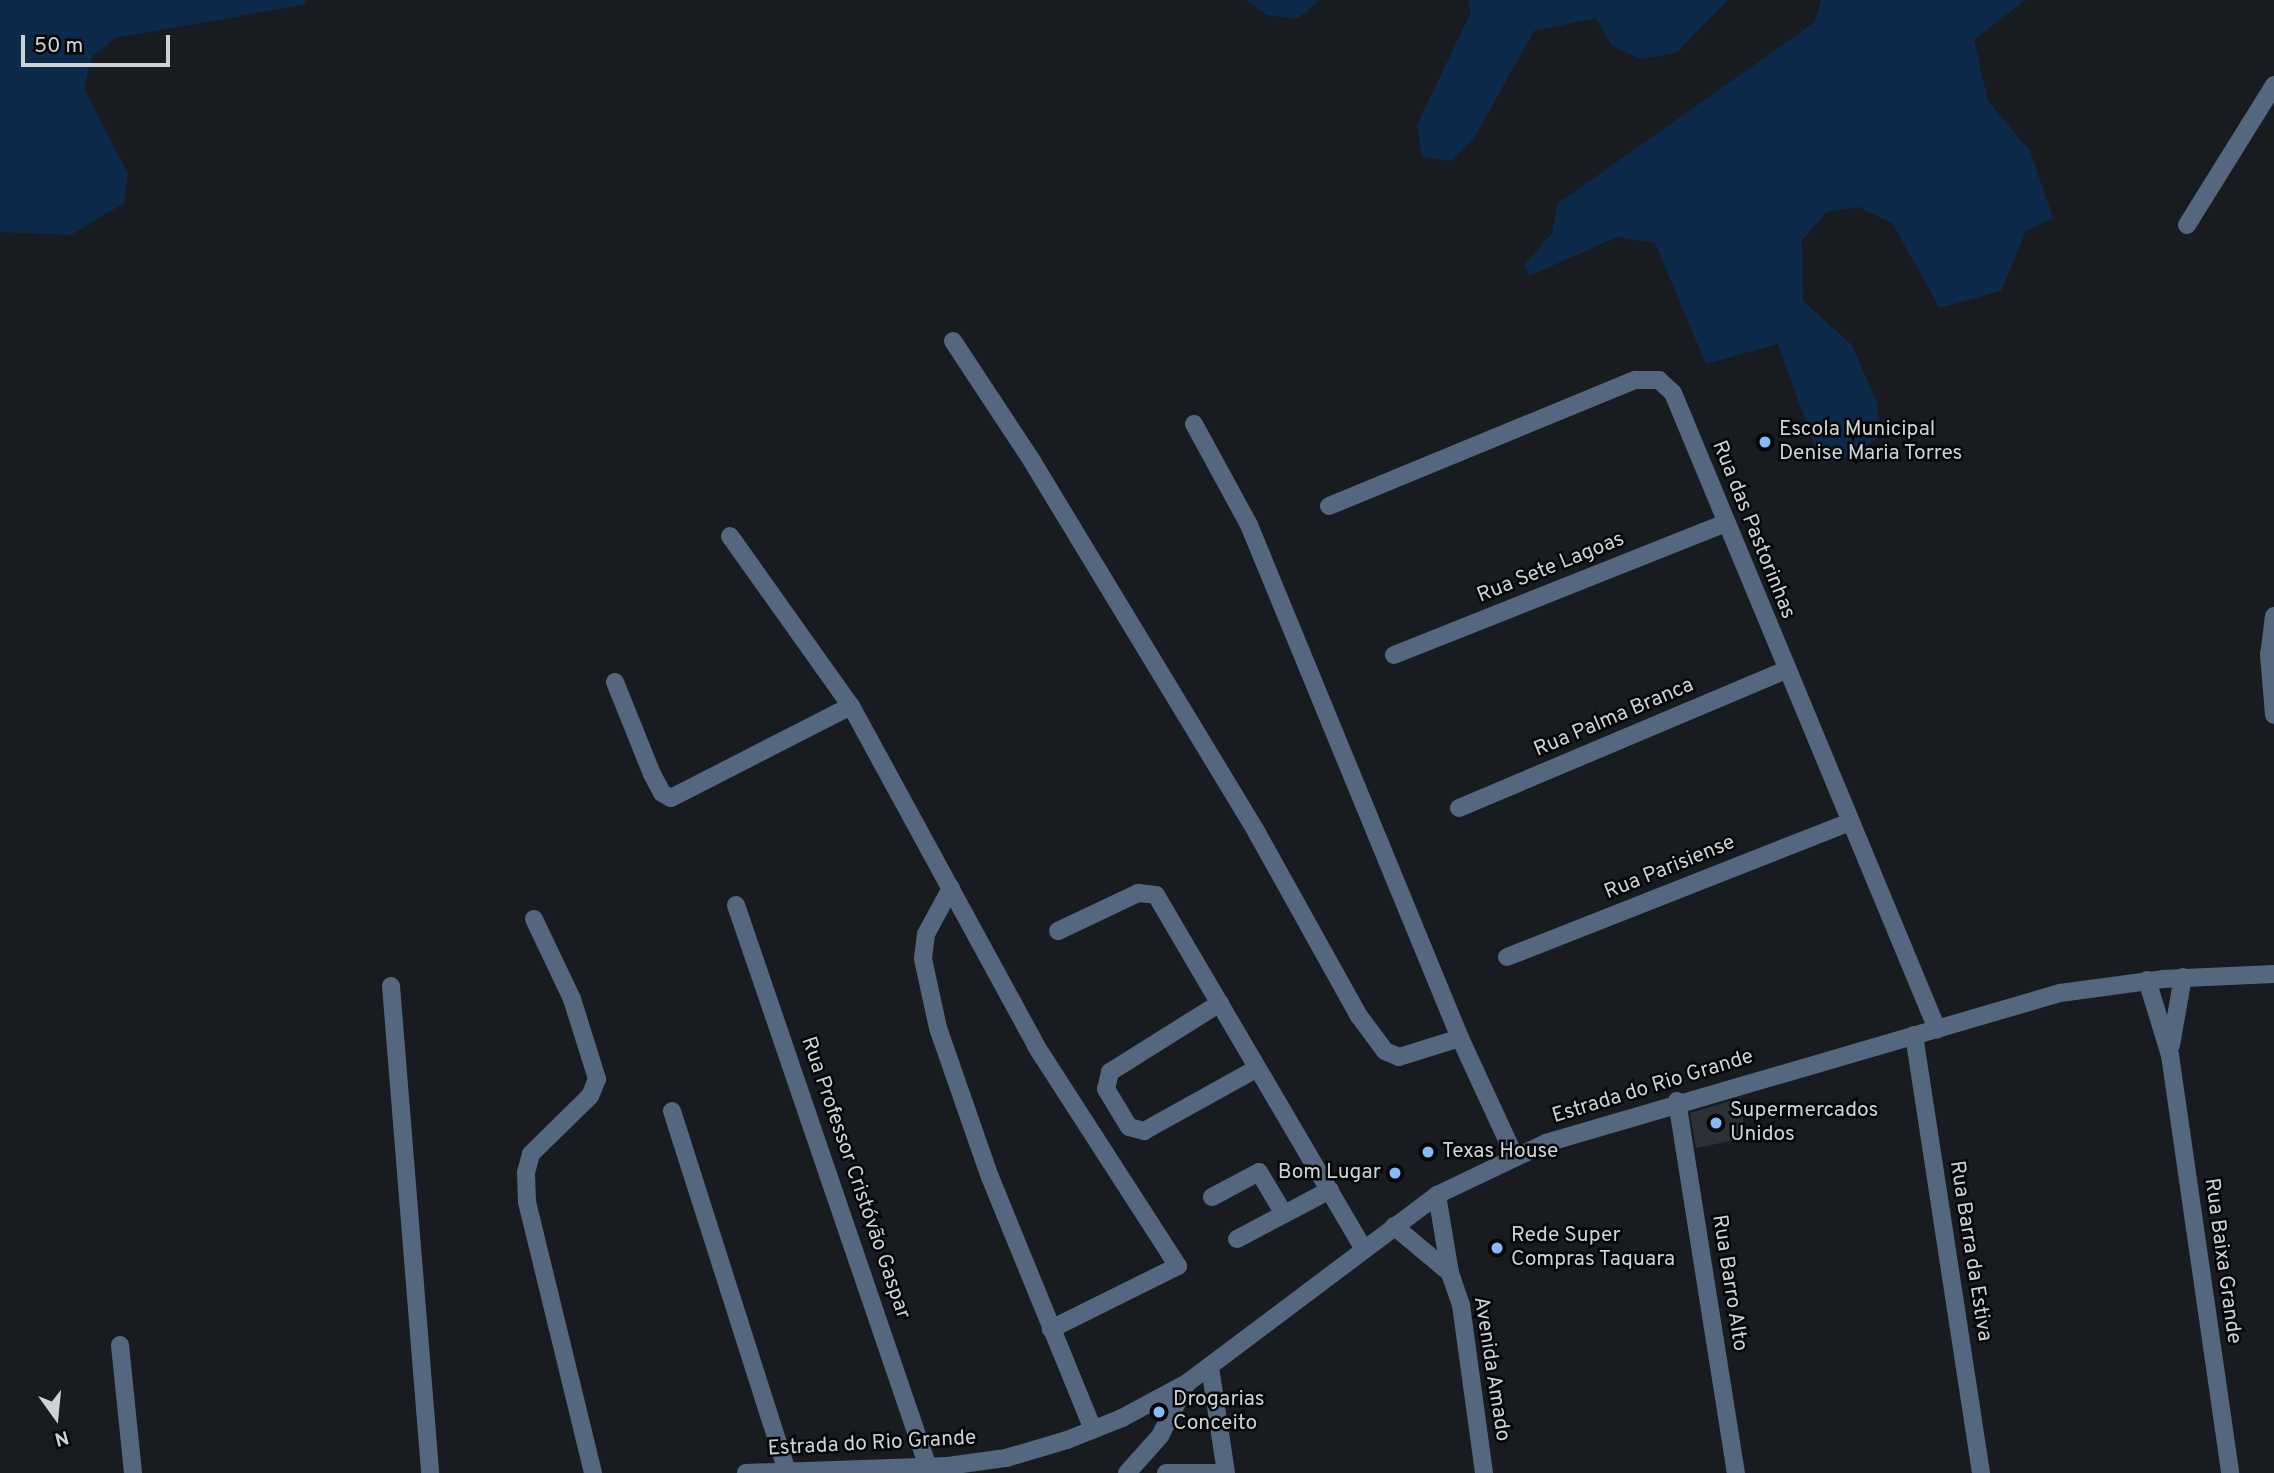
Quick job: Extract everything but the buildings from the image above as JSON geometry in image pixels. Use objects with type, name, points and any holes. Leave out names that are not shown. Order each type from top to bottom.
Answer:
[{"type":"street","points":[[2187,225],[2274,85]]},
{"type":"street","points":[[953,341],[1032,461],[1256,832],[1365,1025],[1385,1051],[1399,1057],[1460,1038]]},
{"type":"street","name":"Rua das Pastorinhas","points":[[1329,506],[1635,380],[1659,380],[1673,393],[1937,1029]]},
{"type":"street","points":[[1194,424],[1249,525],[1460,1038],[1515,1157]]},
{"type":"street","name":"Rua Sete Lagoas","points":[[1394,655],[1726,523]]},
{"type":"street","points":[[730,536],[851,706],[1077,1115],[1178,1266],[1051,1329]]},
{"type":"street","points":[[2274,616],[2269,654],[2274,715]]},
{"type":"street","name":"Rua Palma Branca","points":[[1459,808],[1786,670]]},
{"type":"street","points":[[615,682],[652,774],[662,793],[671,798],[851,706]]},
{"type":"street","name":"Rua Parisiense","points":[[1507,957],[1850,822]]},
{"type":"street","points":[[951,888],[926,933],[923,959],[938,1028],[990,1177],[1093,1430]]},
{"type":"street","points":[[1058,931],[1139,893],[1156,895],[1256,1069],[1364,1248]]},
{"type":"street","name":"Rua Professor Cristóvão Gaspar","points":[[736,905],[928,1467]]},
{"type":"street","points":[[534,919],[572,999],[597,1079],[590,1096],[531,1154],[526,1173],[527,1202],[593,1473]]},
{"type":"street","name":"Estrada do Rio Grande","points":[[746,1473],[980,1467],[1093,1430],[1187,1383],[1437,1195],[1515,1157],[1677,1101],[2060,993],[2147,980],[2274,974]]},
{"type":"street","name":"Rua Baixa Grande","points":[[2170,1055],[2183,977]]},
{"type":"street","name":"Rua Baixa Grande","points":[[2147,980],[2170,1055],[2230,1473]]},
{"type":"street","points":[[391,986],[430,1473]]},
{"type":"street","points":[[1220,1003],[1110,1072],[1106,1090],[1129,1126],[1144,1131],[1256,1069]]},
{"type":"street","name":"Rua Barra da Estiva","points":[[1914,1035],[1981,1473]]},
{"type":"street","name":"Rua Barro Alto","points":[[1677,1101],[1736,1473]]},
{"type":"street","points":[[672,1111],[787,1471]]},
{"type":"street","points":[[1212,1197],[1259,1172],[1284,1214]]},
{"type":"street","points":[[1237,1239],[1330,1190]]},
{"type":"street","name":"Avenida Amado","points":[[1437,1195],[1450,1273],[1461,1305],[1484,1473]]},
{"type":"street","name":"Avenida Amado","points":[[1394,1226],[1450,1273]]},
{"type":"street","points":[[120,1345],[133,1473]]},
{"type":"street","points":[[1210,1367],[1226,1473]]},
{"type":"street","points":[[1127,1473],[1160,1436],[1187,1383]]},
{"type":"street","points":[[948,1466],[967,1473]]},
{"type":"street","points":[[1166,1473],[1218,1473]]},
{"type":"shaded area","points":[[0,0],[308,0],[303,5],[115,38],[92,56],[84,88],[128,174],[124,203],[71,235],[0,232]]},
{"type":"shaded area","points":[[1245,0],[1320,0],[1297,19],[1267,15]]},
{"type":"shaded area","points":[[1468,0],[1728,0],[1676,53],[1641,59],[1612,46],[1596,18],[1534,31],[1474,138],[1452,161],[1422,157],[1417,125],[1471,12]]},
{"type":"shaded area","points":[[1821,0],[2025,0],[1974,40],[1988,101],[2030,151],[2053,218],[2026,231],[2001,291],[1940,308],[1892,223],[1859,207],[1827,212],[1802,240],[1803,301],[1852,345],[1877,403],[1881,435],[1854,455],[1821,464],[1778,344],[1706,364],[1655,243],[1617,237],[1529,276],[1525,264],[1552,233],[1557,204],[1815,22]]},
{"type":"place","name":"Escola Municipal Denise Maria Torres","points":[[1765,442]]},
{"type":"place","name":"Supermercados Unidos","points":[[1716,1123]]},
{"type":"place","name":"Texas House","points":[[1428,1152]]},
{"type":"place","name":"Bom Lugar","points":[[1395,1173]]},
{"type":"place","name":"Rede Super Compras Taquara","points":[[1497,1248]]},
{"type":"place","name":"Drogarias Conceito","points":[[1159,1412]]}]
